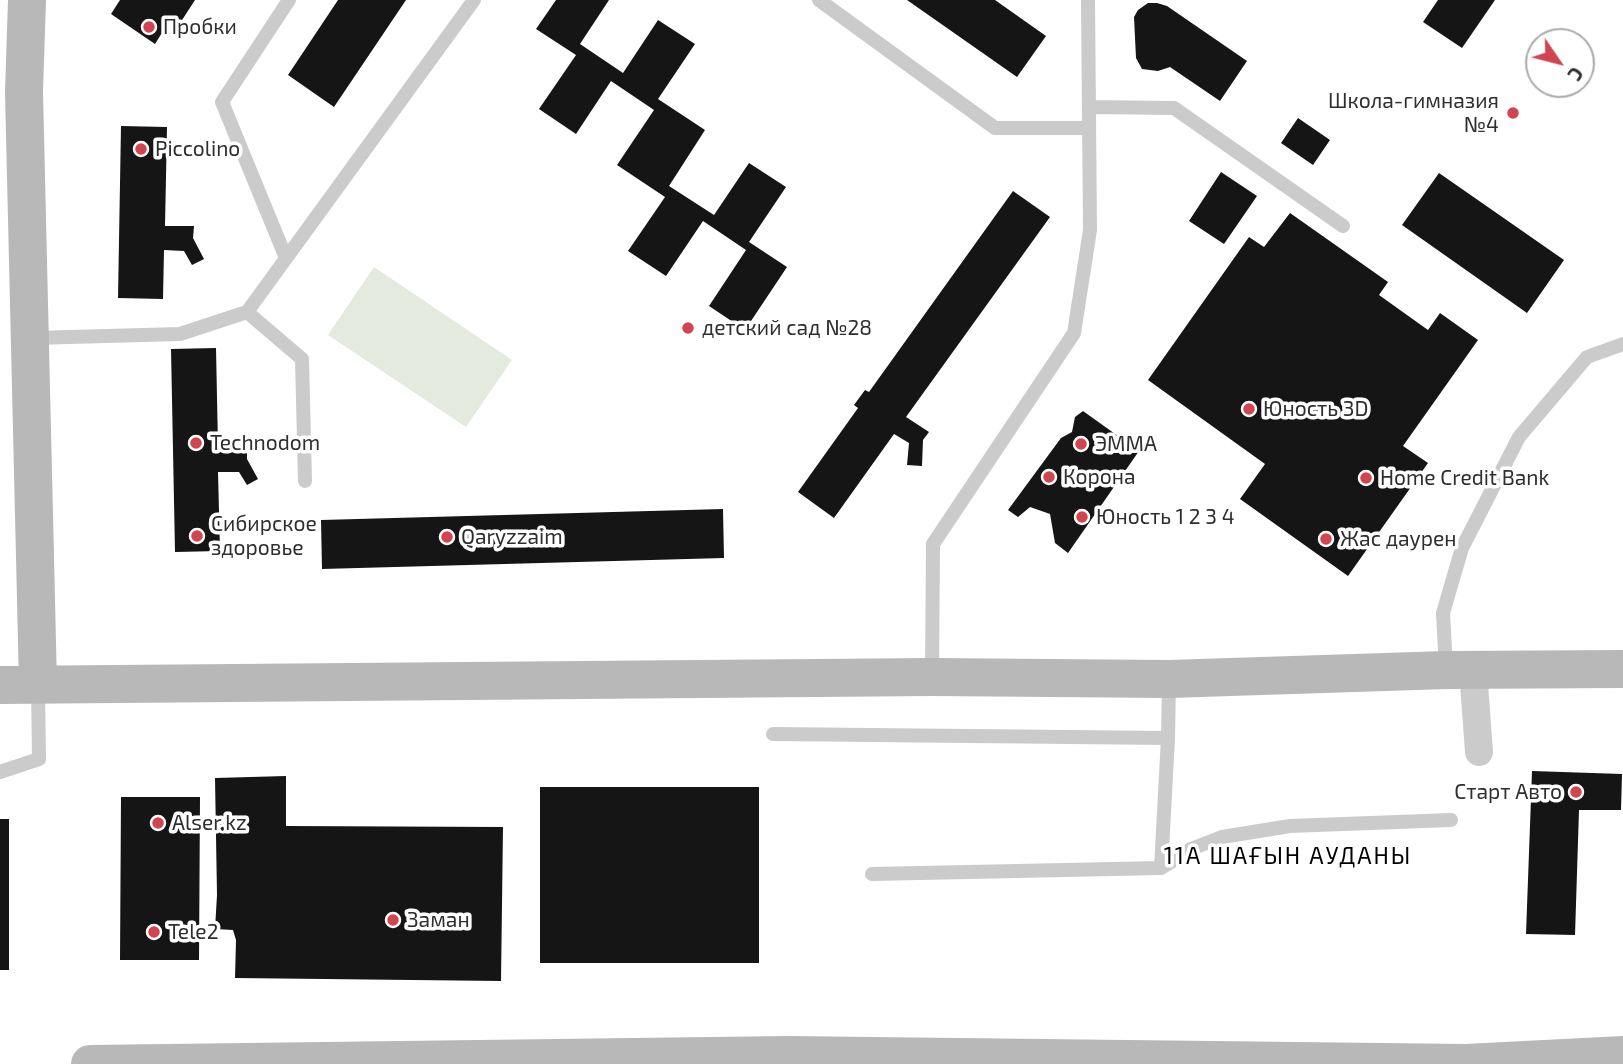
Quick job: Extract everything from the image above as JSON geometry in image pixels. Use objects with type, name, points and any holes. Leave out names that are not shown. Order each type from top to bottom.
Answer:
[{"type":"main road","points":[[27,0],[24,92],[38,684]]},
{"type":"main road","points":[[0,685],[932,677],[1169,679],[1460,670],[1623,669]]},
{"type":"main road","points":[[90,1064],[776,1055],[1466,1064],[1623,1055]]},
{"type":"street","points":[[1460,670],[1479,752]]},
{"type":"lane","points":[[286,258],[222,102],[289,0]]},
{"type":"lane","points":[[28,339],[180,334],[247,312],[474,0]]},
{"type":"lane","points":[[819,0],[995,128],[1089,128]]},
{"type":"lane","points":[[932,677],[933,544],[1074,333],[1090,230],[1087,0]]},
{"type":"lane","points":[[1089,107],[1174,108],[1343,226]]},
{"type":"lane","points":[[247,312],[302,359],[304,481]]},
{"type":"lane","points":[[1460,670],[1443,613],[1462,548],[1519,437],[1587,356],[1623,344]]},
{"type":"lane","points":[[1161,868],[1169,679]]},
{"type":"lane","points":[[0,772],[39,759],[38,684]]},
{"type":"lane","points":[[773,734],[1168,738]]},
{"type":"lane","points":[[872,874],[1161,868],[1191,849],[1236,834],[1290,826],[1451,820]]},
{"type":"shaded area","points":[[374,267],[512,360],[466,427],[328,335]]},
{"type":"building","points":[[120,0],[195,0],[173,34],[165,28],[155,44],[111,14]]},
{"type":"building","points":[[338,0],[406,0],[334,107],[288,75]]},
{"type":"building","points":[[556,0],[609,0],[580,44],[623,73],[658,20],[695,44],[658,99],[705,130],[669,186],[714,215],[749,163],[786,187],[749,242],[787,267],[745,330],[709,306],[746,250],[703,221],[666,276],[628,251],[665,197],[617,165],[654,110],[611,81],[576,134],[539,109],[576,55],[536,29]]},
{"type":"building","points":[[907,0],[995,0],[1046,36],[1017,77]]},
{"type":"building","points":[[1438,0],[1495,0],[1462,48],[1423,22]]},
{"type":"building","points":[[1148,3],[1167,6],[1247,61],[1220,101],[1170,67],[1158,71],[1142,69],[1136,58],[1134,17],[1138,10]]},
{"type":"building","points":[[1298,118],[1330,140],[1313,165],[1281,143]]},
{"type":"building","points":[[121,126],[167,127],[165,226],[194,226],[193,238],[204,259],[192,265],[184,251],[164,250],[163,299],[118,298]]},
{"type":"building","points":[[1221,172],[1257,196],[1224,244],[1189,221]]},
{"type":"building","points":[[1439,173],[1564,260],[1527,313],[1402,225]]},
{"type":"building","points":[[1013,191],[1050,217],[906,417],[929,432],[923,440],[922,466],[907,465],[909,443],[894,434],[834,518],[798,492],[858,408],[854,405],[865,390],[869,392]]},
{"type":"building","points":[[1290,213],[1388,282],[1379,295],[1428,330],[1440,313],[1478,340],[1403,446],[1428,463],[1348,576],[1240,499],[1265,464],[1148,380],[1249,237],[1264,247]]},
{"type":"building","points":[[216,348],[218,447],[247,447],[247,459],[258,479],[247,485],[239,472],[218,472],[220,551],[175,552],[171,349]]},
{"type":"building","points":[[1083,411],[1139,451],[1068,553],[1055,543],[1050,514],[1030,507],[1018,517],[1008,510],[1061,438],[1072,432],[1075,417]]},
{"type":"building","points":[[723,509],[724,558],[322,569],[321,520]]},
{"type":"building","points":[[1532,771],[1622,774],[1621,810],[1579,810],[1575,935],[1526,934]]},
{"type":"building","name":"Заман","points":[[286,776],[286,826],[503,827],[501,981],[235,978],[236,940],[233,930],[215,929],[215,778]]},
{"type":"building","points":[[540,787],[759,787],[759,963],[540,963]]},
{"type":"building","points":[[121,797],[200,797],[199,960],[120,960]]},
{"type":"building","points":[[0,819],[9,819],[9,970],[0,970]]},
{"type":"place","name":"Пробки","points":[[149,27]]},
{"type":"place","name":"Школа-гимназия №4","points":[[1513,113]]},
{"type":"place","name":"Piccolino","points":[[141,149]]},
{"type":"place","name":"детский сад №28","points":[[688,328]]},
{"type":"place","name":"Юность 3D","points":[[1249,409]]},
{"type":"place","name":"Technodom","points":[[196,443]]},
{"type":"place","name":"ЭММА","points":[[1081,444]]},
{"type":"place","name":"Корона","points":[[1049,477]]},
{"type":"place","name":"Home Credit Bank","points":[[1366,478]]},
{"type":"place","name":"Юность 1 2 3 4","points":[[1082,517]]},
{"type":"place","name":"Сибирское здоровье","points":[[197,536]]},
{"type":"place","name":"Qaryzzaim","points":[[447,537]]},
{"type":"place","name":"Жас даурен","points":[[1326,539]]},
{"type":"place","name":"Старт Авто","points":[[1576,792]]},
{"type":"place","name":"Alser.kz","points":[[158,823]]},
{"type":"place","name":"Заман","points":[[393,920]]},
{"type":"place","name":"Tele2","points":[[154,932]]},
{"type":"district","name":"11А ШАҒЫН АУДАНЫ","points":[[1288,856]]}]
